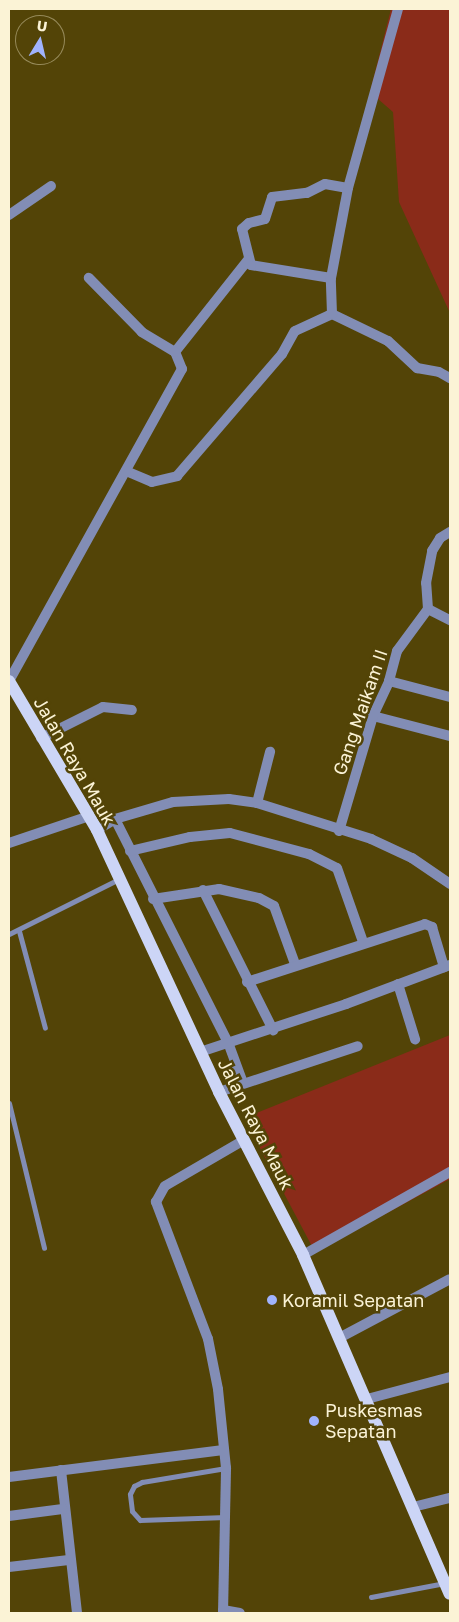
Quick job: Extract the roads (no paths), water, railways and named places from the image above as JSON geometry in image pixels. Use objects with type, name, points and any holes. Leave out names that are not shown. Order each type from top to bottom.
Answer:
[{"type":"main road","name":"Jalan Raya Mauk","points":[[9,681],[40,738],[97,830],[219,1092],[303,1255],[341,1337],[448,1588]]},
{"type":"street","points":[[332,314],[331,278],[348,188],[398,9]]},
{"type":"street","points":[[331,278],[254,267],[248,260],[242,229],[248,223],[265,219],[272,197],[306,193],[325,184],[348,188]]},
{"type":"street","points":[[9,215],[50,186]]},
{"type":"street","points":[[175,352],[248,260]]},
{"type":"street","points":[[9,681],[182,369],[175,352],[134,325],[89,278]]},
{"type":"street","points":[[332,314],[388,341],[417,368],[439,372],[450,378]]},
{"type":"street","points":[[126,471],[152,482],[177,476],[282,354],[295,332],[332,314]]},
{"type":"street","points":[[450,532],[440,538],[431,555],[426,583],[428,609],[450,620]]},
{"type":"street","name":"Gang Maikam II","points":[[339,831],[373,716],[389,681],[397,651],[428,609]]},
{"type":"street","points":[[389,681],[450,697]]},
{"type":"street","points":[[40,738],[103,707],[132,710]]},
{"type":"street","points":[[373,716],[450,736]]},
{"type":"street","points":[[258,804],[270,752]]},
{"type":"street","points":[[97,830],[115,819],[191,799],[229,798],[258,804],[339,831],[371,839],[412,858],[450,884]]},
{"type":"street","points":[[9,844],[88,816]]},
{"type":"street","points":[[115,819],[153,899],[229,1044],[243,1084]]},
{"type":"street","points":[[130,851],[190,836],[230,833],[309,854],[337,868],[363,942]]},
{"type":"street","points":[[153,899],[203,890],[234,891],[274,906],[295,964]]},
{"type":"street","points":[[203,890],[247,982],[273,1030]]},
{"type":"street","points":[[200,1052],[273,1030],[447,966],[429,924],[363,942],[247,982]]},
{"type":"street","points":[[398,984],[415,1039]]},
{"type":"street","points":[[219,1092],[358,1046]]},
{"type":"street","points":[[240,1613],[223,1612],[226,1468],[218,1389],[208,1339],[156,1202],[165,1186],[244,1140]]},
{"type":"street","points":[[303,1255],[450,1172]]},
{"type":"street","points":[[341,1337],[450,1279]]},
{"type":"street","points":[[367,1399],[450,1377]]},
{"type":"street","points":[[9,1477],[223,1450]]},
{"type":"street","points":[[61,1470],[63,1509],[77,1613]]},
{"type":"street","points":[[413,1507],[450,1498]]},
{"type":"street","points":[[9,1516],[63,1509]]},
{"type":"street","points":[[9,1567],[69,1560]]},
{"type":"lane","points":[[9,934],[19,931],[119,879]]},
{"type":"lane","points":[[19,931],[45,1028]]},
{"type":"lane","points":[[9,1102],[44,1248]]},
{"type":"lane","points":[[226,1468],[142,1482],[134,1486],[130,1494],[132,1511],[140,1520],[226,1516]]},
{"type":"lane","points":[[372,1596],[448,1588]]},
{"type":"place","name":"Koramil Sepatan","points":[[272,1300]]},
{"type":"place","name":"Puskesmas Sepatan","points":[[314,1421]]}]
